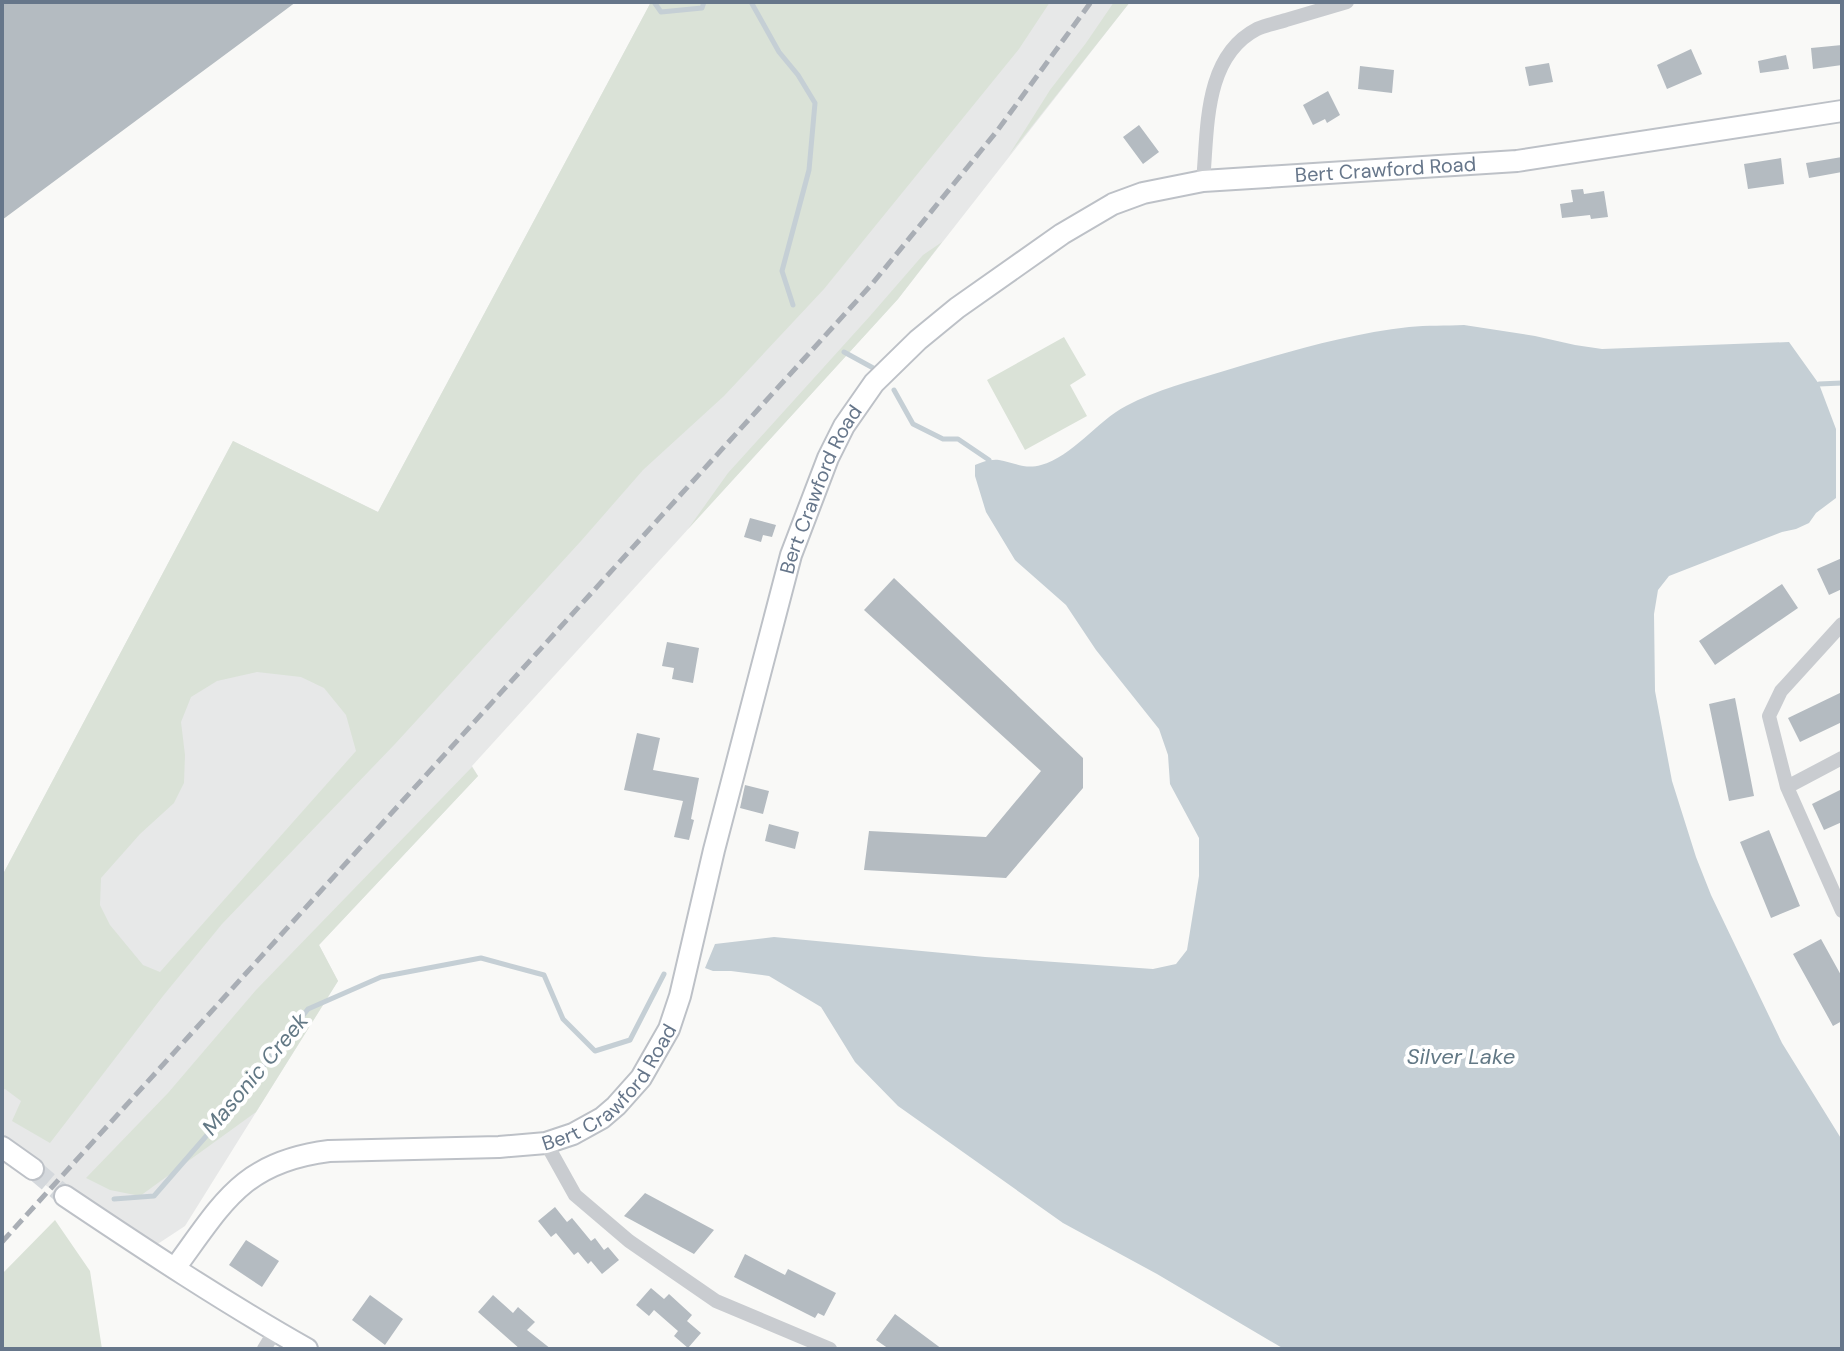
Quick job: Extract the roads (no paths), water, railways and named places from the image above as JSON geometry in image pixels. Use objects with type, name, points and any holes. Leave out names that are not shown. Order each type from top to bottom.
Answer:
[{"type":"street","points":[[1203,181],[1211,96],[1226,57],[1240,40],[1258,28],[1347,2]]},
{"type":"street","name":"Bert Crawford Road","points":[[175,1268],[236,1189],[259,1172],[289,1158],[329,1151],[546,1143],[588,1127],[616,1106],[641,1078],[669,1029],[680,996],[714,850],[791,555],[828,458],[844,426],[874,383],[918,340],[957,308],[1062,234],[1113,204],[1143,193],[1203,181],[1517,161],[1842,111]]},
{"type":"street","points":[[1842,624],[1781,691],[1769,716],[1787,787],[1842,911]]},
{"type":"street","points":[[1787,787],[1842,758]]},
{"type":"street","points":[[546,1143],[575,1195],[629,1241],[716,1301],[830,1349]]},
{"type":"street","points":[[2,1147],[33,1169]]},
{"type":"street","points":[[65,1196],[307,1349]]},
{"type":"street","points":[[264,1349],[275,1331]]},
{"type":"water","name":"Silver Lake","points":[[1464,325],[1602,349],[1789,342],[1819,384],[1836,429],[1836,498],[1816,513],[1809,523],[1669,576],[1658,590],[1654,614],[1655,691],[1672,781],[1696,857],[1782,1043],[1842,1140],[1842,1349],[1284,1349],[1063,1223],[898,1106],[855,1062],[821,1007],[769,976],[705,968],[715,944],[774,937],[1153,969],[1176,964],[1187,950],[1199,876],[1199,838],[1170,784],[1168,755],[1159,729],[1096,650],[1066,605],[1015,560],[986,512],[975,476],[975,465],[996,460],[1035,466],[1052,461],[1137,400],[1269,358],[1385,330]]},
{"type":"waterway","points":[[654,2],[661,12],[702,8],[704,2]]},
{"type":"waterway","points":[[751,2],[779,52],[815,103],[809,170],[782,271],[793,305]]},
{"type":"waterway","points":[[844,352],[875,369]]},
{"type":"waterway","name":"Masonic Creek","points":[[1819,384],[1842,383]]},
{"type":"waterway","points":[[894,390],[913,424],[943,439],[958,439],[989,460]]},
{"type":"waterway","name":"Masonic Creek","points":[[114,1199],[154,1196],[228,1111],[308,1009],[381,977],[481,958],[544,975],[563,1019],[595,1051],[630,1040],[664,974]]},
{"type":"tunnel","points":[[33,1169],[65,1196]]},
{"type":"railway","points":[[2,1242],[872,284],[997,131],[1091,2]]}]
